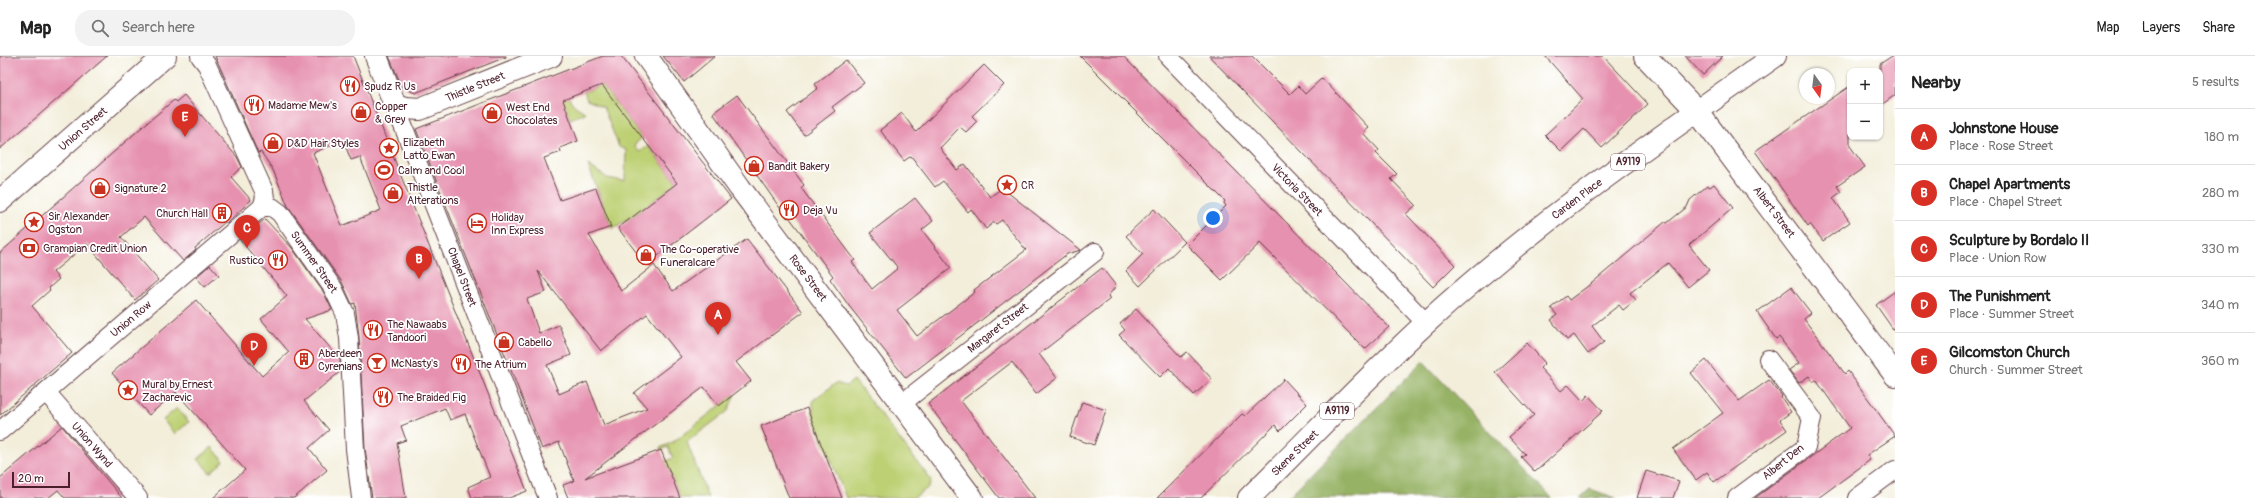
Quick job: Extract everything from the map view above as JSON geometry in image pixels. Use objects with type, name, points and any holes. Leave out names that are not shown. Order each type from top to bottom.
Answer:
[{"type":"street","name":"Union Street","points":[[0,201],[165,56]]},
{"type":"street","points":[[200,56],[207,65],[264,191],[265,198],[262,207]]},
{"type":"street","name":"Chapel Street","points":[[376,56],[548,498]]},
{"type":"street","name":"Thistle Street","points":[[395,105],[406,108],[420,109],[551,56]]},
{"type":"street","name":"Rose Street","points":[[646,56],[740,188],[901,404],[966,496]]},
{"type":"street","name":"Victoria Street","points":[[1168,56],[1426,323]]},
{"type":"street","name":"Albert Street","points":[[1645,56],[1697,111],[1895,375]]},
{"type":"street","name":"Carden Place","points":[[1426,323],[1559,212],[1775,56]]},
{"type":"street","points":[[406,132],[410,119],[420,109]]},
{"type":"street","name":"Union Row","points":[[0,431],[262,207]]},
{"type":"street","name":"Summer Street","points":[[262,207],[272,207],[280,213],[334,288],[345,314],[349,338],[354,449],[361,498]]},
{"type":"street","name":"Margaret Street","points":[[901,404],[1096,252]]},
{"type":"street","name":"Skene Street","points":[[1249,498],[1426,323]]},
{"type":"street","name":"Albert Den","points":[[1737,498],[1806,447],[1812,418],[1768,359]]},
{"type":"street","name":"Union Wynd","points":[[46,392],[138,498]]},
{"type":"street","points":[[1857,498],[1895,470]]},
{"type":"green space","points":[[553,76],[574,105],[586,113],[570,119]]},
{"type":"green space","points":[[602,85],[642,138],[634,145],[639,152],[648,146],[677,183],[633,216],[612,229],[588,165],[607,178],[625,181],[626,150],[619,147],[603,107],[587,100],[584,92]]},
{"type":"green space","points":[[1423,361],[1552,498],[1290,498],[1289,496]]},
{"type":"green space","points":[[854,380],[931,480],[929,487],[913,498],[846,498],[813,416],[813,400],[836,383],[846,386]]},
{"type":"green space","points":[[735,394],[728,411],[687,442],[708,498],[680,498],[665,461],[673,458],[668,447],[661,450],[660,448],[673,442]]},
{"type":"green space","points":[[177,408],[189,422],[175,434],[163,420]]},
{"type":"green space","points":[[212,447],[224,461],[210,473],[198,459]]},
{"type":"green space","points":[[1590,489],[1616,498],[1580,498]]},
{"type":"building","points":[[0,56],[107,56],[0,149]]},
{"type":"building","points":[[215,56],[353,56],[527,491],[509,498],[472,498],[468,487],[490,477],[465,414],[450,420],[445,408],[401,426],[406,440],[397,443],[406,498],[372,498],[365,448],[359,337],[355,303],[352,304],[342,282],[288,206],[273,170],[261,152],[258,153]],"holes":[[[343,140],[351,160],[360,157],[381,210],[342,226],[313,153]]]},
{"type":"building","points":[[389,56],[506,57],[415,93],[402,87]]},
{"type":"building","points":[[603,56],[621,56],[731,199],[646,265],[618,228],[677,183],[602,85],[563,100],[578,141],[560,148],[561,152],[544,158],[560,200],[596,188],[611,227],[589,235],[621,291],[654,265],[673,291],[747,239],[803,312],[736,362],[751,381],[719,406],[704,387],[585,478],[661,450],[680,498],[568,498],[563,485],[574,481],[559,442],[542,449],[416,129]],"holes":[[[538,271],[601,351],[647,314],[681,357],[634,393],[647,408],[604,425],[587,382],[559,394],[547,365],[571,355],[559,325],[539,333],[527,299],[546,292]]]},
{"type":"building","points":[[663,56],[715,56],[684,82]]},
{"type":"building","points":[[1080,56],[1123,56],[1389,327],[1365,349],[1260,243],[1222,280],[1187,245],[1226,206],[1224,203],[1225,201]]},
{"type":"building","points":[[1209,56],[1252,56],[1290,94],[1298,86],[1305,94],[1322,78],[1369,128],[1363,133],[1379,150],[1376,153],[1397,174],[1391,179],[1416,205],[1406,214],[1455,265],[1433,287]]},
{"type":"building","points":[[1545,56],[1603,56],[1648,104],[1602,148],[1584,129],[1561,151],[1545,135],[1583,99]]},
{"type":"building","points":[[1685,56],[1723,56],[1703,75]]},
{"type":"building","points":[[1892,56],[1895,56],[1895,95],[1883,104],[1883,68],[1880,68],[1880,64]]},
{"type":"building","points":[[846,60],[864,83],[832,107],[835,111],[804,135],[787,112],[818,88],[815,84]]},
{"type":"building","points":[[984,65],[1004,85],[972,116],[977,121],[966,132],[960,127],[940,148],[957,170],[965,164],[990,197],[1002,188],[1081,250],[1067,254],[906,378],[849,306],[830,279],[833,276],[789,217],[787,218],[713,113],[737,95],[804,185],[801,188],[855,260],[852,262],[872,289],[898,268],[870,233],[915,198],[933,221],[922,230],[951,268],[897,310],[917,336],[975,292],[974,290],[1026,250],[1002,220],[996,224],[994,222],[986,229],[971,209],[968,212],[943,181],[935,187],[911,156],[904,161],[880,130],[902,113],[916,132]]},
{"type":"building","points":[[1847,88],[1847,140],[1850,140],[1850,146],[1865,167],[1837,186],[1841,192],[1833,198],[1850,222],[1823,241],[1810,224],[1808,226],[1755,151],[1824,104],[1835,104],[1835,96]]},
{"type":"building","points":[[184,95],[237,157],[242,167],[231,177],[251,200],[227,223],[225,222],[195,248],[196,250],[183,261],[144,217],[121,237],[158,280],[135,300],[87,244],[53,272],[59,279],[49,288],[50,290],[32,306],[72,353],[0,415],[0,253],[142,127],[174,100],[176,102]]},
{"type":"building","points":[[1714,184],[1733,208],[1689,245],[1709,270],[1688,287],[1668,263],[1630,293],[1636,300],[1623,310],[1619,305],[1592,326],[1604,342],[1588,354],[1574,335],[1567,340],[1551,320],[1557,315],[1551,308],[1566,296],[1569,300],[1592,283],[1665,222],[1667,223],[1687,207],[1690,200],[1707,186],[1710,187]]},
{"type":"building","points":[[1154,209],[1185,242],[1140,286],[1126,271],[1143,254],[1126,236]]},
{"type":"building","points":[[265,219],[292,248],[324,293],[332,310],[305,319],[340,359],[340,372],[304,401],[329,430],[309,448],[327,470],[294,498],[213,498],[245,470],[176,392],[149,415],[112,373],[196,300],[262,376],[289,352],[261,319],[287,296],[240,240]]},
{"type":"building","points":[[210,265],[219,275],[205,287],[196,277]]},
{"type":"building","points":[[1102,268],[1116,286],[1108,296],[1110,299],[1039,354],[1057,378],[1036,394],[1012,362],[961,401],[1035,498],[999,498],[928,404]]},
{"type":"building","points":[[1791,287],[1811,313],[1804,319],[1845,374],[1848,371],[1895,436],[1867,455],[1870,460],[1818,498],[1755,498],[1850,428],[1816,380],[1813,382],[1809,376],[1799,383],[1789,370],[1799,363],[1779,337],[1776,339],[1757,312]]},
{"type":"building","points":[[1895,291],[1895,332],[1876,305]]},
{"type":"building","points":[[1136,309],[1181,357],[1187,352],[1212,379],[1194,395],[1169,368],[1160,377],[1119,335],[1125,330],[1120,324]]},
{"type":"building","points":[[1527,343],[1545,363],[1540,368],[1561,391],[1568,385],[1583,401],[1588,395],[1603,411],[1535,472],[1521,457],[1525,454],[1509,437],[1534,415],[1495,372]]},
{"type":"building","points":[[1706,360],[1739,401],[1769,380],[1782,396],[1781,397],[1791,412],[1780,420],[1787,430],[1714,482],[1707,472],[1696,480],[1673,449],[1723,413],[1691,373]]},
{"type":"building","points":[[1284,379],[1307,404],[1280,431],[1275,425],[1201,498],[1157,498],[1242,414],[1245,416]]},
{"type":"building","points":[[1082,402],[1106,410],[1094,445],[1070,437]]},
{"type":"building","points":[[807,408],[842,498],[789,498],[761,426]]},
{"type":"building","points":[[62,426],[122,498],[65,498],[58,490],[48,498],[0,498],[0,478]]},
{"type":"building","points":[[1646,471],[1679,481],[1673,498],[1637,498]]},
{"type":"place","name":"Spudz R Us","points":[[350,86]]},
{"type":"place","name":"Madame Mew's","points":[[254,105]]},
{"type":"place","name":"Copper & Grey","points":[[361,112]]},
{"type":"place","name":"West End Chocolates","points":[[492,113]]},
{"type":"place","name":"Gilcomston Church","points":[[185,137]]},
{"type":"place","name":"D&D Hair Styles","points":[[273,143]]},
{"type":"place","name":"Elizabeth Latto Ewan","points":[[389,148]]},
{"type":"place","name":"Bandit Bakery","points":[[754,166]]},
{"type":"place","name":"Calm and Cool","points":[[384,170]]},
{"type":"place","name":"CR","points":[[1007,185]]},
{"type":"place","name":"Signature 2","points":[[100,188]]},
{"type":"place","name":"Thistle Alterations","points":[[393,193]]},
{"type":"place","name":"Deja Vu","points":[[789,210]]},
{"type":"place","name":"Church Hall","points":[[222,213]]},
{"type":"place","name":"Sir Alexander Ogston","points":[[34,222]]},
{"type":"place","name":"Holiday Inn Express","points":[[477,223]]},
{"type":"place","name":"Grampian Credit Union","points":[[29,248]]},
{"type":"place","name":"Sculpture by Bordalo II","points":[[247,248]]},
{"type":"place","name":"The Co-operative Funeralcare","points":[[646,255]]},
{"type":"place","name":"Rustico","points":[[278,260]]},
{"type":"place","name":"Chapel Apartments","points":[[419,279]]},
{"type":"place","name":"The Nawaabs Tandoori","points":[[373,330]]},
{"type":"place","name":"Johnstone House","points":[[718,335]]},
{"type":"place","name":"Cabello","points":[[504,342]]},
{"type":"place","name":"Aberdeen Cyrenians","points":[[304,359]]},
{"type":"place","name":"McNasty's","points":[[377,363]]},
{"type":"place","name":"The Atrium","points":[[461,364]]},
{"type":"place","name":"The Punishment","points":[[254,366]]},
{"type":"place","name":"Mural by Ernest Zacharevic","points":[[128,390]]},
{"type":"place","name":"The Braided Fig","points":[[383,397]]}]
